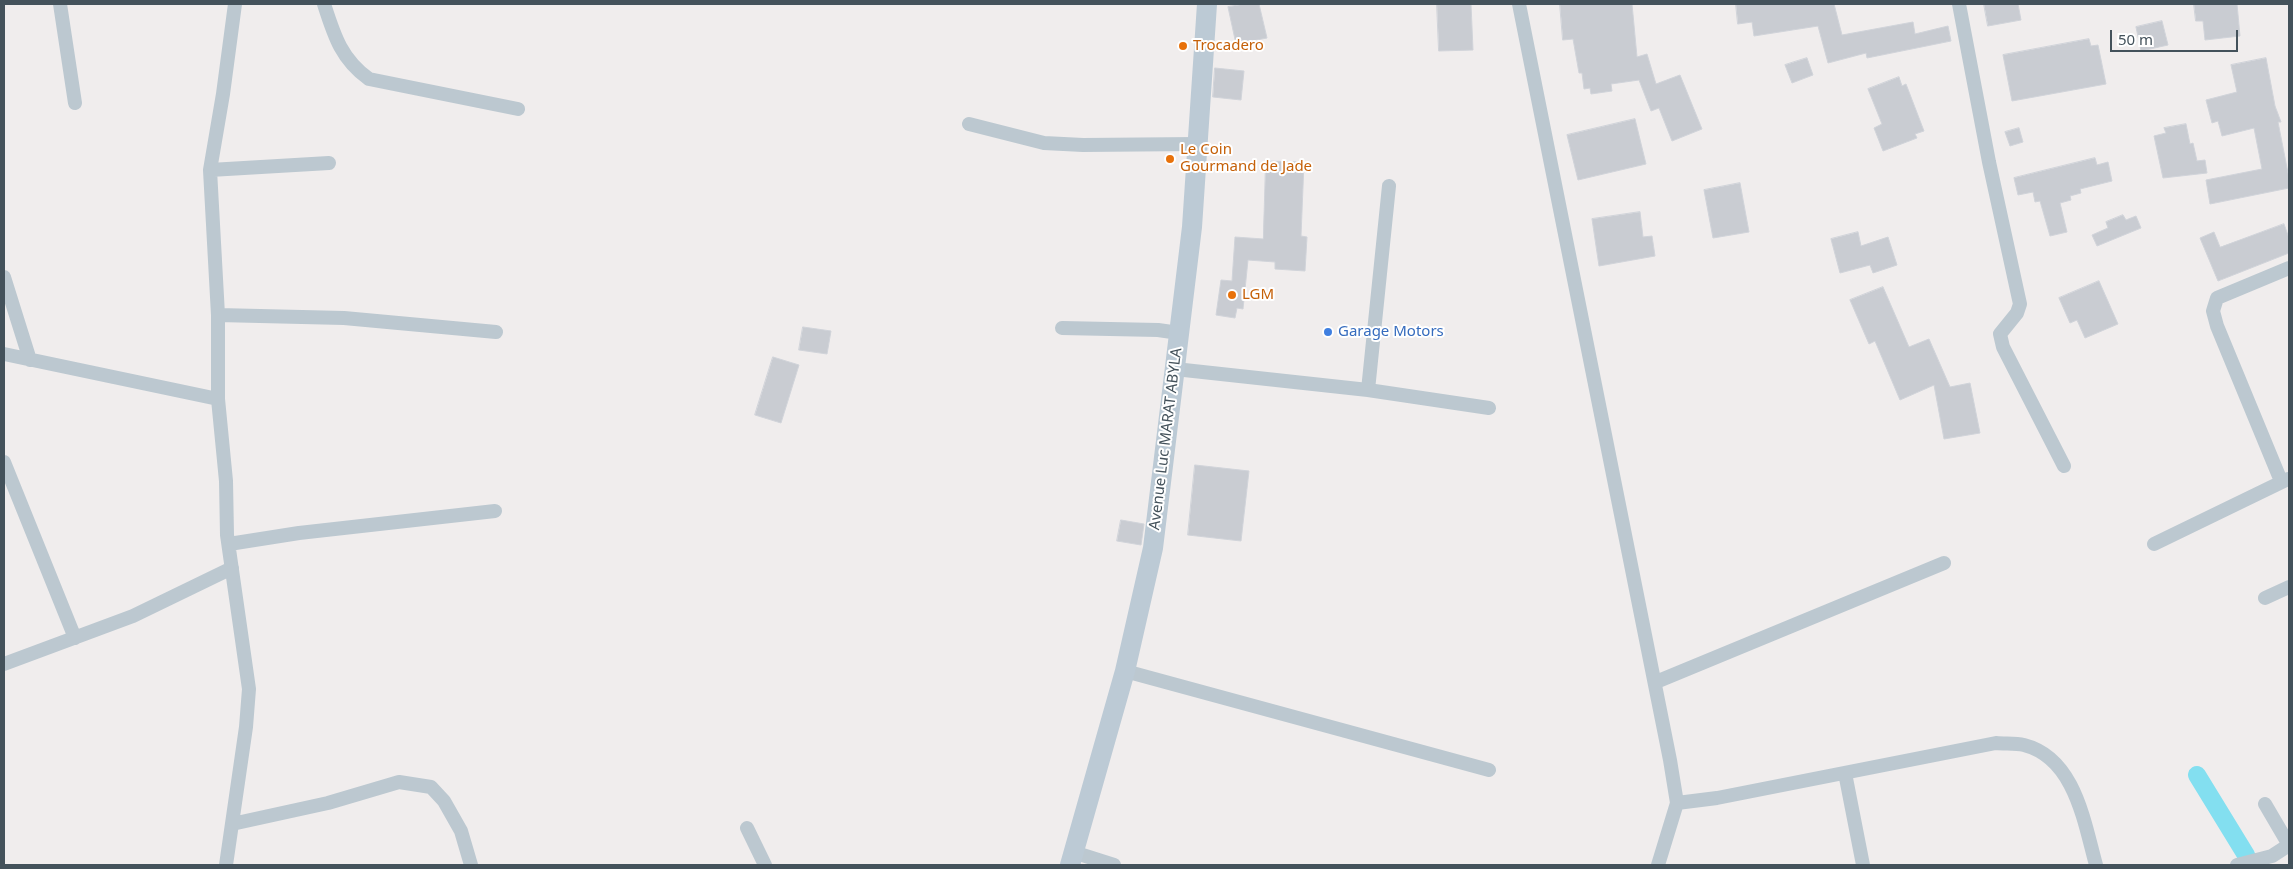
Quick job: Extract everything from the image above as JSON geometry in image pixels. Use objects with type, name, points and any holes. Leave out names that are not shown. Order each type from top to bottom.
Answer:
[{"type":"street","points":[[60,4],[75,103]]},
{"type":"street","points":[[226,865],[246,727],[249,689],[228,544],[226,481],[218,399],[218,315],[210,170],[223,94],[234,4]]},
{"type":"street","points":[[324,4],[343,53],[350,63],[369,79],[518,109]]},
{"type":"street","name":"Avenue Luc MARAT ABYLA","points":[[1072,859],[1125,671],[1153,548],[1192,227],[1207,4]]},
{"type":"street","points":[[1519,4],[1656,682],[1677,804],[1658,865]]},
{"type":"street","points":[[1959,4],[1989,162],[2020,304],[2017,314],[2000,334],[2003,346],[2064,466]]},
{"type":"street","points":[[969,124],[1044,143],[1083,145],[1197,144]]},
{"type":"street","points":[[210,170],[330,163]]},
{"type":"street","points":[[1368,390],[1389,186]]},
{"type":"street","points":[[2154,544],[2285,480],[2217,326],[2213,311],[2217,298],[2289,268]]},
{"type":"street","points":[[4,277],[30,360]]},
{"type":"street","points":[[218,315],[344,318],[496,332]]},
{"type":"street","points":[[1062,328],[1158,330],[1179,333]]},
{"type":"street","points":[[4,354],[218,399]]},
{"type":"street","points":[[1175,369],[1368,390],[1489,408]]},
{"type":"street","points":[[4,462],[75,638]]},
{"type":"street","points":[[228,544],[495,511]]},
{"type":"street","points":[[1656,682],[1944,563]]},
{"type":"street","points":[[4,664],[133,616],[232,568]]},
{"type":"street","points":[[2265,598],[2289,587]]},
{"type":"street","points":[[1125,671],[1489,770]]},
{"type":"street","points":[[1677,804],[1717,798],[1996,743],[2024,745],[2047,755],[2063,773],[2075,793],[2096,865]]},
{"type":"street","points":[[1845,773],[1864,865]]},
{"type":"street","points":[[232,824],[328,803],[399,782],[431,787],[444,801],[461,831],[471,865]]},
{"type":"street","points":[[2237,865],[2272,856],[2289,845],[2265,804]]},
{"type":"street","points":[[747,828],[765,865]]},
{"type":"street","points":[[1072,859],[1114,865]]},
{"type":"building","points":[[1259,4],[1267,38],[1236,44],[1228,7]]},
{"type":"building","points":[[1437,4],[1471,4],[1473,50],[1439,51]]},
{"type":"building","points":[[1560,4],[1632,4],[1637,57],[1647,54],[1656,84],[1680,75],[1702,129],[1672,141],[1659,108],[1651,111],[1639,80],[1611,84],[1612,91],[1591,94],[1590,88],[1584,89],[1573,39],[1563,40]]},
{"type":"building","points":[[1736,4],[1834,4],[1842,35],[1913,22],[1915,34],[1948,26],[1951,41],[1867,58],[1866,53],[1828,63],[1818,26],[1754,36],[1752,22],[1738,24]]},
{"type":"building","points":[[1984,4],[2018,4],[2021,20],[1988,26]]},
{"type":"building","points":[[2194,4],[2237,4],[2240,36],[2205,40],[2203,21],[2196,21]]},
{"type":"building","points":[[2162,21],[2168,45],[2141,51],[2136,27]]},
{"type":"building","points":[[2089,39],[2091,46],[2098,45],[2106,84],[2012,101],[2003,55]]},
{"type":"building","points":[[1807,58],[1813,75],[1792,83],[1785,65]]},
{"type":"building","points":[[2266,58],[2275,106],[2281,122],[2278,122],[2289,178],[2289,188],[2210,204],[2206,180],[2262,169],[2254,128],[2222,136],[2218,121],[2212,123],[2206,100],[2237,92],[2231,65]]},
{"type":"building","points":[[1215,68],[1244,71],[1241,100],[1213,97]]},
{"type":"building","points":[[1899,77],[1902,86],[1906,84],[1924,131],[1915,134],[1917,138],[1883,151],[1874,128],[1882,124],[1868,89]]},
{"type":"building","points":[[1635,119],[1646,164],[1578,180],[1567,135]]},
{"type":"building","points":[[2186,124],[2190,144],[2193,143],[2197,161],[2205,160],[2207,173],[2163,178],[2154,136],[2166,133],[2164,128]]},
{"type":"building","points":[[2019,128],[2023,142],[2010,146],[2005,132]]},
{"type":"building","points":[[2095,158],[2097,165],[2108,162],[2112,181],[2080,189],[2081,193],[2070,196],[2071,200],[2060,203],[2067,232],[2050,236],[2040,201],[2035,202],[2033,192],[2018,195],[2014,178]]},
{"type":"building","points":[[1266,161],[1304,162],[1301,236],[1307,237],[1305,271],[1275,269],[1275,262],[1248,260],[1243,309],[1237,308],[1235,318],[1216,315],[1221,280],[1232,281],[1235,237],[1263,239]]},
{"type":"building","points":[[1740,183],[1749,232],[1713,238],[1704,190]]},
{"type":"building","points":[[1640,212],[1643,237],[1652,236],[1655,256],[1599,266],[1592,219]]},
{"type":"building","points":[[2123,215],[2126,220],[2136,216],[2141,228],[2097,246],[2092,235],[2108,228],[2106,222]]},
{"type":"building","points":[[2284,224],[2289,238],[2289,253],[2218,281],[2200,238],[2214,232],[2220,247]]},
{"type":"building","points":[[1858,232],[1861,246],[1888,237],[1897,265],[1873,273],[1870,265],[1840,273],[1831,239]]},
{"type":"building","points":[[2099,281],[2118,324],[2085,338],[2077,320],[2070,323],[2059,298]]},
{"type":"building","points":[[1883,287],[1909,347],[1929,339],[1950,387],[1970,383],[1980,433],[1944,439],[1934,385],[1900,400],[1875,341],[1869,344],[1850,300]]},
{"type":"building","points":[[803,327],[831,331],[827,354],[799,350]]},
{"type":"building","points":[[773,357],[799,365],[781,423],[755,415]]},
{"type":"building","points":[[1195,465],[1249,471],[1241,541],[1188,535]]},
{"type":"building","points":[[1121,520],[1144,524],[1141,545],[1117,541]]},
{"type":"waterway","points":[[2197,775],[2246,855],[2250,865]]},
{"type":"place","name":"Trocadero","points":[[1183,46]]},
{"type":"place","name":"Le Coin Gourmand de Jade","points":[[1170,159]]},
{"type":"place","name":"LGM","points":[[1232,295]]},
{"type":"place","name":"Garage Motors","points":[[1328,332]]}]
